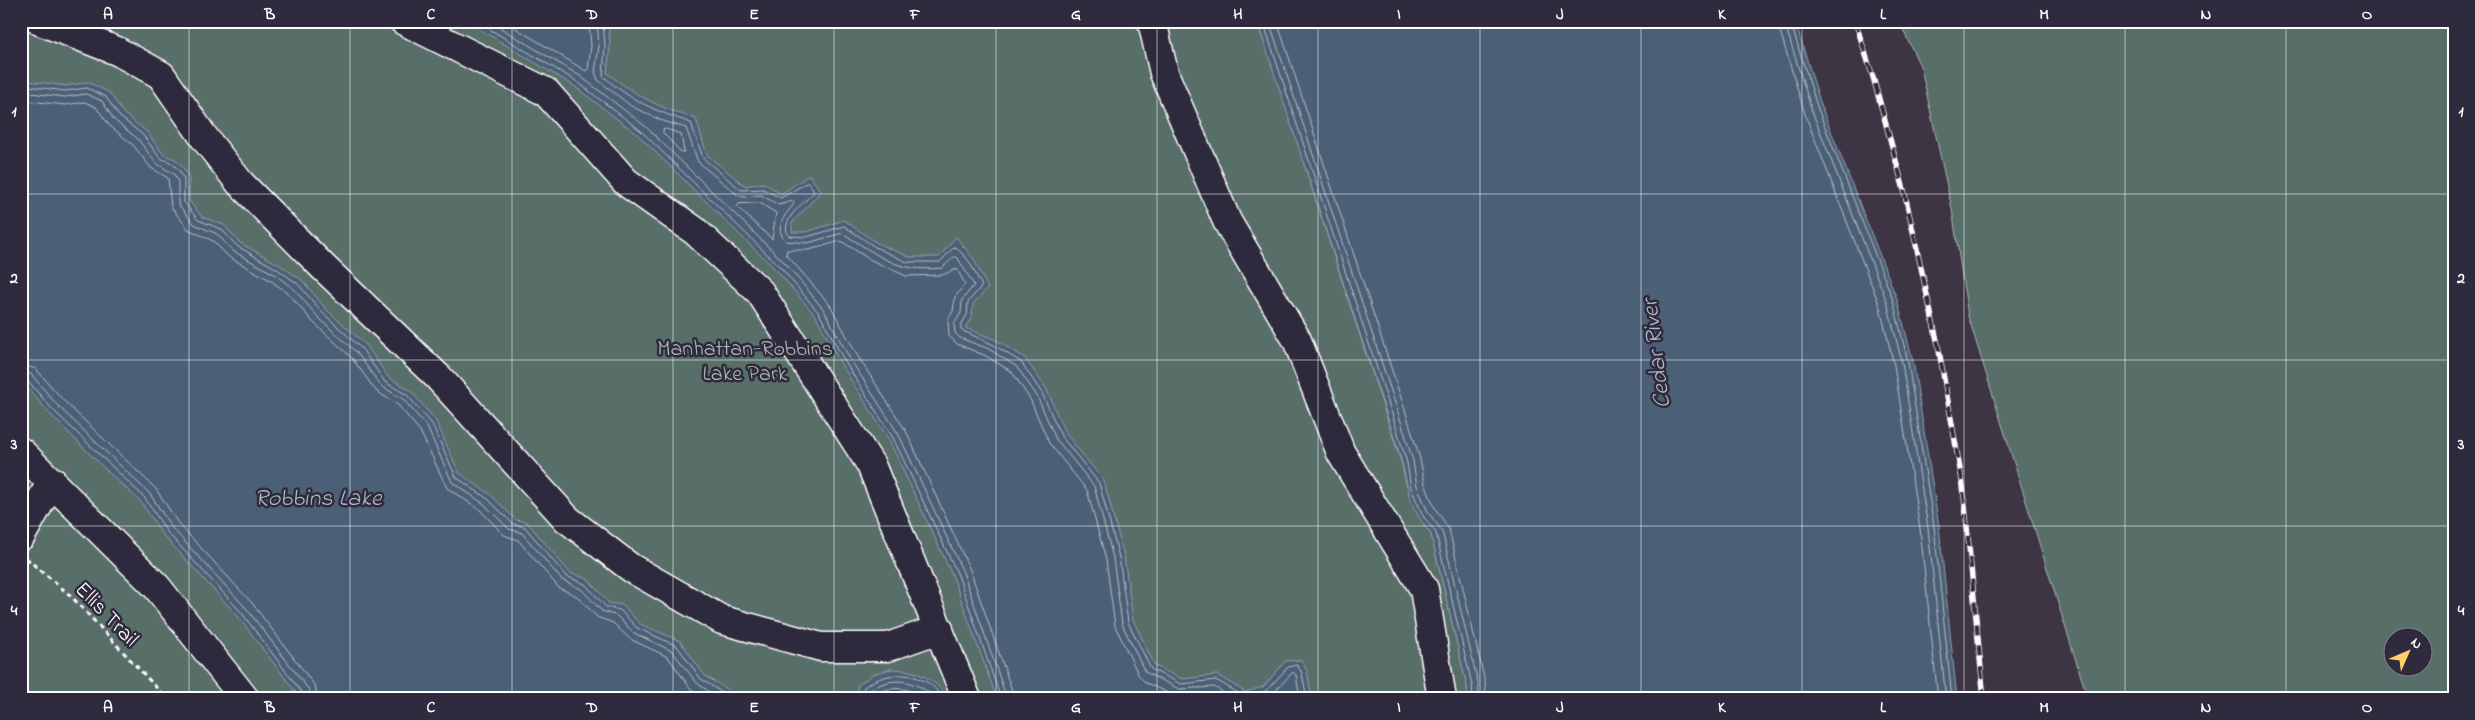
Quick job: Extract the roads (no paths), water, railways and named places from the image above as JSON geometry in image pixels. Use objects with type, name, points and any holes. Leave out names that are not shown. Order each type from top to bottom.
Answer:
[{"type":"lane","points":[[40,21],[117,50],[161,75],[203,136],[240,183],[322,266],[439,378],[567,520],[631,568],[722,620],[822,647],[888,647],[939,629]]},
{"type":"lane","points":[[404,21],[546,92],[626,182],[695,231],[760,292],[871,465],[967,699]]},
{"type":"lane","points":[[1152,21],[1164,73],[1227,221],[1297,340],[1341,453],[1424,589],[1442,699]]},
{"type":"lane","points":[[21,452],[157,587],[245,699]]},
{"type":"lane","points":[[21,536],[52,481]]},
{"type":"water","points":[[466,21],[608,21],[610,46],[607,73],[629,89],[649,100],[696,119],[707,155],[745,186],[764,183],[781,194],[809,175],[821,191],[792,223],[792,232],[806,232],[844,220],[877,243],[909,257],[939,257],[956,237],[973,258],[988,288],[973,304],[972,317],[965,328],[994,339],[1025,358],[1047,390],[1065,433],[1104,481],[1124,556],[1133,620],[1155,666],[1182,679],[1217,675],[1245,692],[1263,687],[1286,661],[1301,660],[1307,671],[1312,699],[997,699],[953,577],[889,440],[841,364],[816,316],[779,273],[637,134],[574,86]]},
{"type":"water","name":"Cedar River","points":[[1257,21],[1795,21],[1822,108],[1897,299],[1913,361],[1939,526],[1957,699],[1468,699],[1467,686],[1431,534],[1418,516],[1411,500],[1397,446]]},
{"type":"water","name":"Robbins Lake","points":[[21,80],[66,86],[88,82],[110,93],[123,113],[146,131],[164,155],[175,159],[183,167],[189,178],[189,201],[202,217],[224,225],[240,243],[280,265],[302,280],[326,309],[366,345],[389,378],[410,390],[436,421],[459,473],[491,495],[516,520],[527,522],[570,573],[588,579],[609,603],[622,605],[640,624],[680,641],[705,676],[728,690],[732,699],[301,699],[237,615],[163,535],[141,502],[49,413],[21,380]]},
{"type":"water","points":[[891,669],[909,671],[924,676],[937,685],[949,699],[856,699],[858,685],[873,674]]},
{"type":"railway","points":[[1855,21],[1873,77],[1904,190],[1938,345],[1963,486],[1984,699]]},
{"type":"park label","name":"Manhattan-Robbins Lake Park","points":[[745,360]]}]
